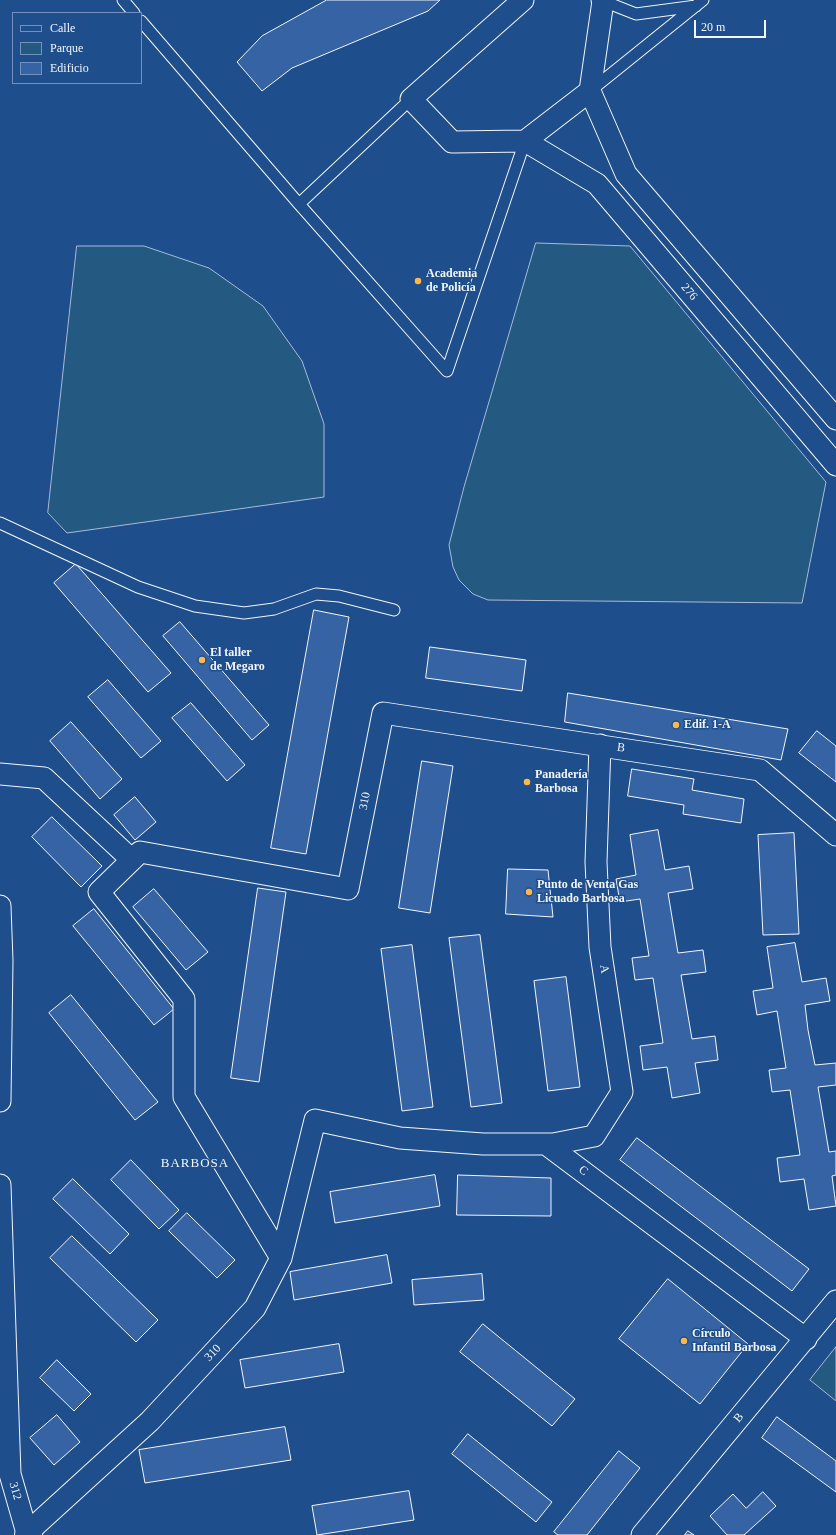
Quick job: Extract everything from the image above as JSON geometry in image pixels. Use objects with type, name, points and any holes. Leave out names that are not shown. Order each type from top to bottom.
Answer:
[{"type":"street","points":[[523,0],[411,99],[452,142],[524,141],[590,91]]},
{"type":"street","points":[[603,1],[590,91],[626,174],[836,419]]},
{"type":"street","name":"276","points":[[524,141],[597,184],[836,465]]},
{"type":"street","name":"B","points":[[383,713],[760,770],[836,835]]},
{"type":"street","name":"310","points":[[132,860],[140,852],[348,889],[383,713]]},
{"type":"street","name":"A","points":[[546,1144],[594,1136],[622,1092],[600,947],[596,862],[600,745]]},
{"type":"street","points":[[0,774],[44,778],[132,860],[99,892],[184,999],[184,1097],[281,1258]]},
{"type":"street","points":[[0,906],[0,1101]]},
{"type":"street","name":"310","points":[[28,1534],[150,1421],[255,1308],[281,1258],[315,1120],[400,1138],[483,1144],[546,1144]]},
{"type":"street","name":"C","points":[[546,1144],[806,1339]]},
{"type":"street","name":"312","points":[[0,1185],[5,1473],[28,1534]]},
{"type":"street","name":"B","points":[[642,1535],[836,1301]]},
{"type":"lane","points":[[123,0],[133,12]]},
{"type":"lane","points":[[603,1],[636,14],[699,3]]},
{"type":"lane","points":[[590,91],[699,3]]},
{"type":"lane","points":[[142,22],[298,204],[447,370],[524,141]]},
{"type":"lane","points":[[298,204],[411,99]]},
{"type":"lane","points":[[0,523],[138,587],[195,606],[244,613],[274,608],[316,594],[339,596],[394,610]]},
{"type":"green space","points":[[536,243],[630,246],[826,482],[802,603],[488,600],[473,594],[459,580],[453,567],[449,545],[464,487]]},
{"type":"green space","points":[[77,246],[144,246],[209,268],[263,306],[302,361],[324,424],[324,497],[67,533],[48,513]]},
{"type":"green space","points":[[836,1347],[836,1401],[810,1380]]},
{"type":"building","points":[[327,0],[440,0],[428,11],[292,68],[262,91],[237,62],[262,36]]},
{"type":"building","points":[[76,564],[171,673],[148,692],[54,583]]},
{"type":"building","points":[[314,610],[349,617],[306,854],[271,848]]},
{"type":"building","points":[[180,622],[269,725],[252,740],[163,636]]},
{"type":"building","points":[[430,647],[526,660],[522,691],[426,678]]},
{"type":"building","points":[[108,680],[161,741],[141,758],[88,697]]},
{"type":"building","name":"Edif. 1-A","points":[[568,693],[788,729],[781,760],[565,722]]},
{"type":"building","points":[[191,703],[245,765],[227,781],[172,718]]},
{"type":"building","points":[[71,722],[122,779],[100,799],[50,741]]},
{"type":"building","points":[[817,731],[836,746],[836,782],[799,753]]},
{"type":"building","points":[[422,761],[453,766],[430,913],[399,908]]},
{"type":"building","points":[[632,769],[694,779],[692,790],[744,799],[741,823],[683,814],[684,805],[628,796]]},
{"type":"building","points":[[135,797],[156,822],[135,840],[114,815]]},
{"type":"building","points":[[52,817],[102,866],[81,887],[32,837]]},
{"type":"building","points":[[658,830],[665,870],[689,866],[693,889],[668,893],[678,953],[703,950],[706,972],[681,975],[692,1039],[715,1036],[718,1060],[695,1063],[700,1093],[672,1098],[667,1067],[643,1070],[640,1046],[663,1043],[653,978],[635,980],[632,958],[649,956],[640,899],[620,902],[616,879],[636,875],[630,835]]},
{"type":"building","points":[[794,833],[799,934],[763,935],[758,835]]},
{"type":"building","name":"Punto de Venta Gas Licuado Barbosa","points":[[508,869],[548,870],[553,917],[506,914]]},
{"type":"building","points":[[258,888],[286,892],[259,1082],[231,1078]]},
{"type":"building","points":[[154,889],[208,952],[186,970],[133,907]]},
{"type":"building","points":[[94,909],[174,1009],[154,1025],[73,926]]},
{"type":"building","points":[[480,935],[502,1103],[471,1107],[449,938]]},
{"type":"building","points":[[795,943],[802,982],[826,978],[830,1001],[805,1005],[815,1065],[836,1063],[836,1085],[818,1087],[829,1152],[836,1151],[836,1175],[832,1176],[836,1206],[809,1210],[804,1179],[780,1182],[777,1158],[800,1155],[790,1090],[772,1092],[769,1070],[786,1068],[777,1011],[757,1015],[753,991],[773,988],[767,947]]},
{"type":"building","points":[[412,945],[433,1107],[402,1111],[381,949]]},
{"type":"building","points":[[566,977],[580,1087],[548,1091],[534,981]]},
{"type":"building","points":[[71,995],[158,1102],[135,1120],[49,1013]]},
{"type":"building","points":[[637,1138],[809,1269],[792,1291],[620,1160]]},
{"type":"building","points":[[131,1160],[179,1210],[159,1229],[111,1180]]},
{"type":"building","points":[[435,1175],[440,1206],[335,1223],[330,1192]]},
{"type":"building","points":[[458,1175],[551,1178],[551,1216],[457,1215]]},
{"type":"building","points":[[73,1179],[129,1234],[110,1254],[53,1199]]},
{"type":"building","points":[[187,1213],[235,1260],[217,1278],[169,1231]]},
{"type":"building","points":[[72,1236],[158,1320],[136,1342],[50,1258]]},
{"type":"building","points":[[387,1255],[392,1283],[294,1300],[290,1272]]},
{"type":"building","points":[[482,1274],[484,1300],[414,1305],[412,1280]]},
{"type":"building","name":"Círculo Infantil Barbosa","points":[[668,1279],[748,1344],[700,1404],[619,1339]]},
{"type":"building","points":[[483,1324],[575,1399],[552,1426],[460,1352]]},
{"type":"building","points":[[339,1344],[344,1372],[245,1388],[240,1360]]},
{"type":"building","points":[[57,1360],[91,1394],[74,1411],[40,1378]]},
{"type":"building","points":[[57,1415],[80,1442],[54,1465],[30,1438]]},
{"type":"building","points":[[777,1417],[836,1461],[836,1492],[762,1438]]},
{"type":"building","points":[[285,1427],[291,1460],[145,1483],[139,1450]]},
{"type":"building","points":[[468,1434],[552,1502],[536,1522],[452,1454]]},
{"type":"building","points":[[619,1451],[640,1468],[587,1535],[558,1535],[554,1532]]},
{"type":"building","points":[[409,1491],[414,1520],[317,1535],[312,1506]]},
{"type":"building","points":[[763,1492],[776,1506],[744,1535],[727,1535],[710,1516],[733,1494],[746,1508]]},
{"type":"building","points":[[688,1531],[694,1535],[685,1535]]},
{"type":"place","name":"Academia de Policía","points":[[418,281]]},
{"type":"place","name":"El taller de Megaro","points":[[202,660]]},
{"type":"place","name":"Edif. 1-A","points":[[676,725]]},
{"type":"place","name":"Panadería Barbosa","points":[[527,782]]},
{"type":"place","name":"Punto de Venta Gas Licuado Barbosa","points":[[529,892]]},
{"type":"place","name":"Círculo Infantil Barbosa","points":[[684,1341]]},
{"type":"district","name":"BARBOSA","points":[[195,1164]]}]
